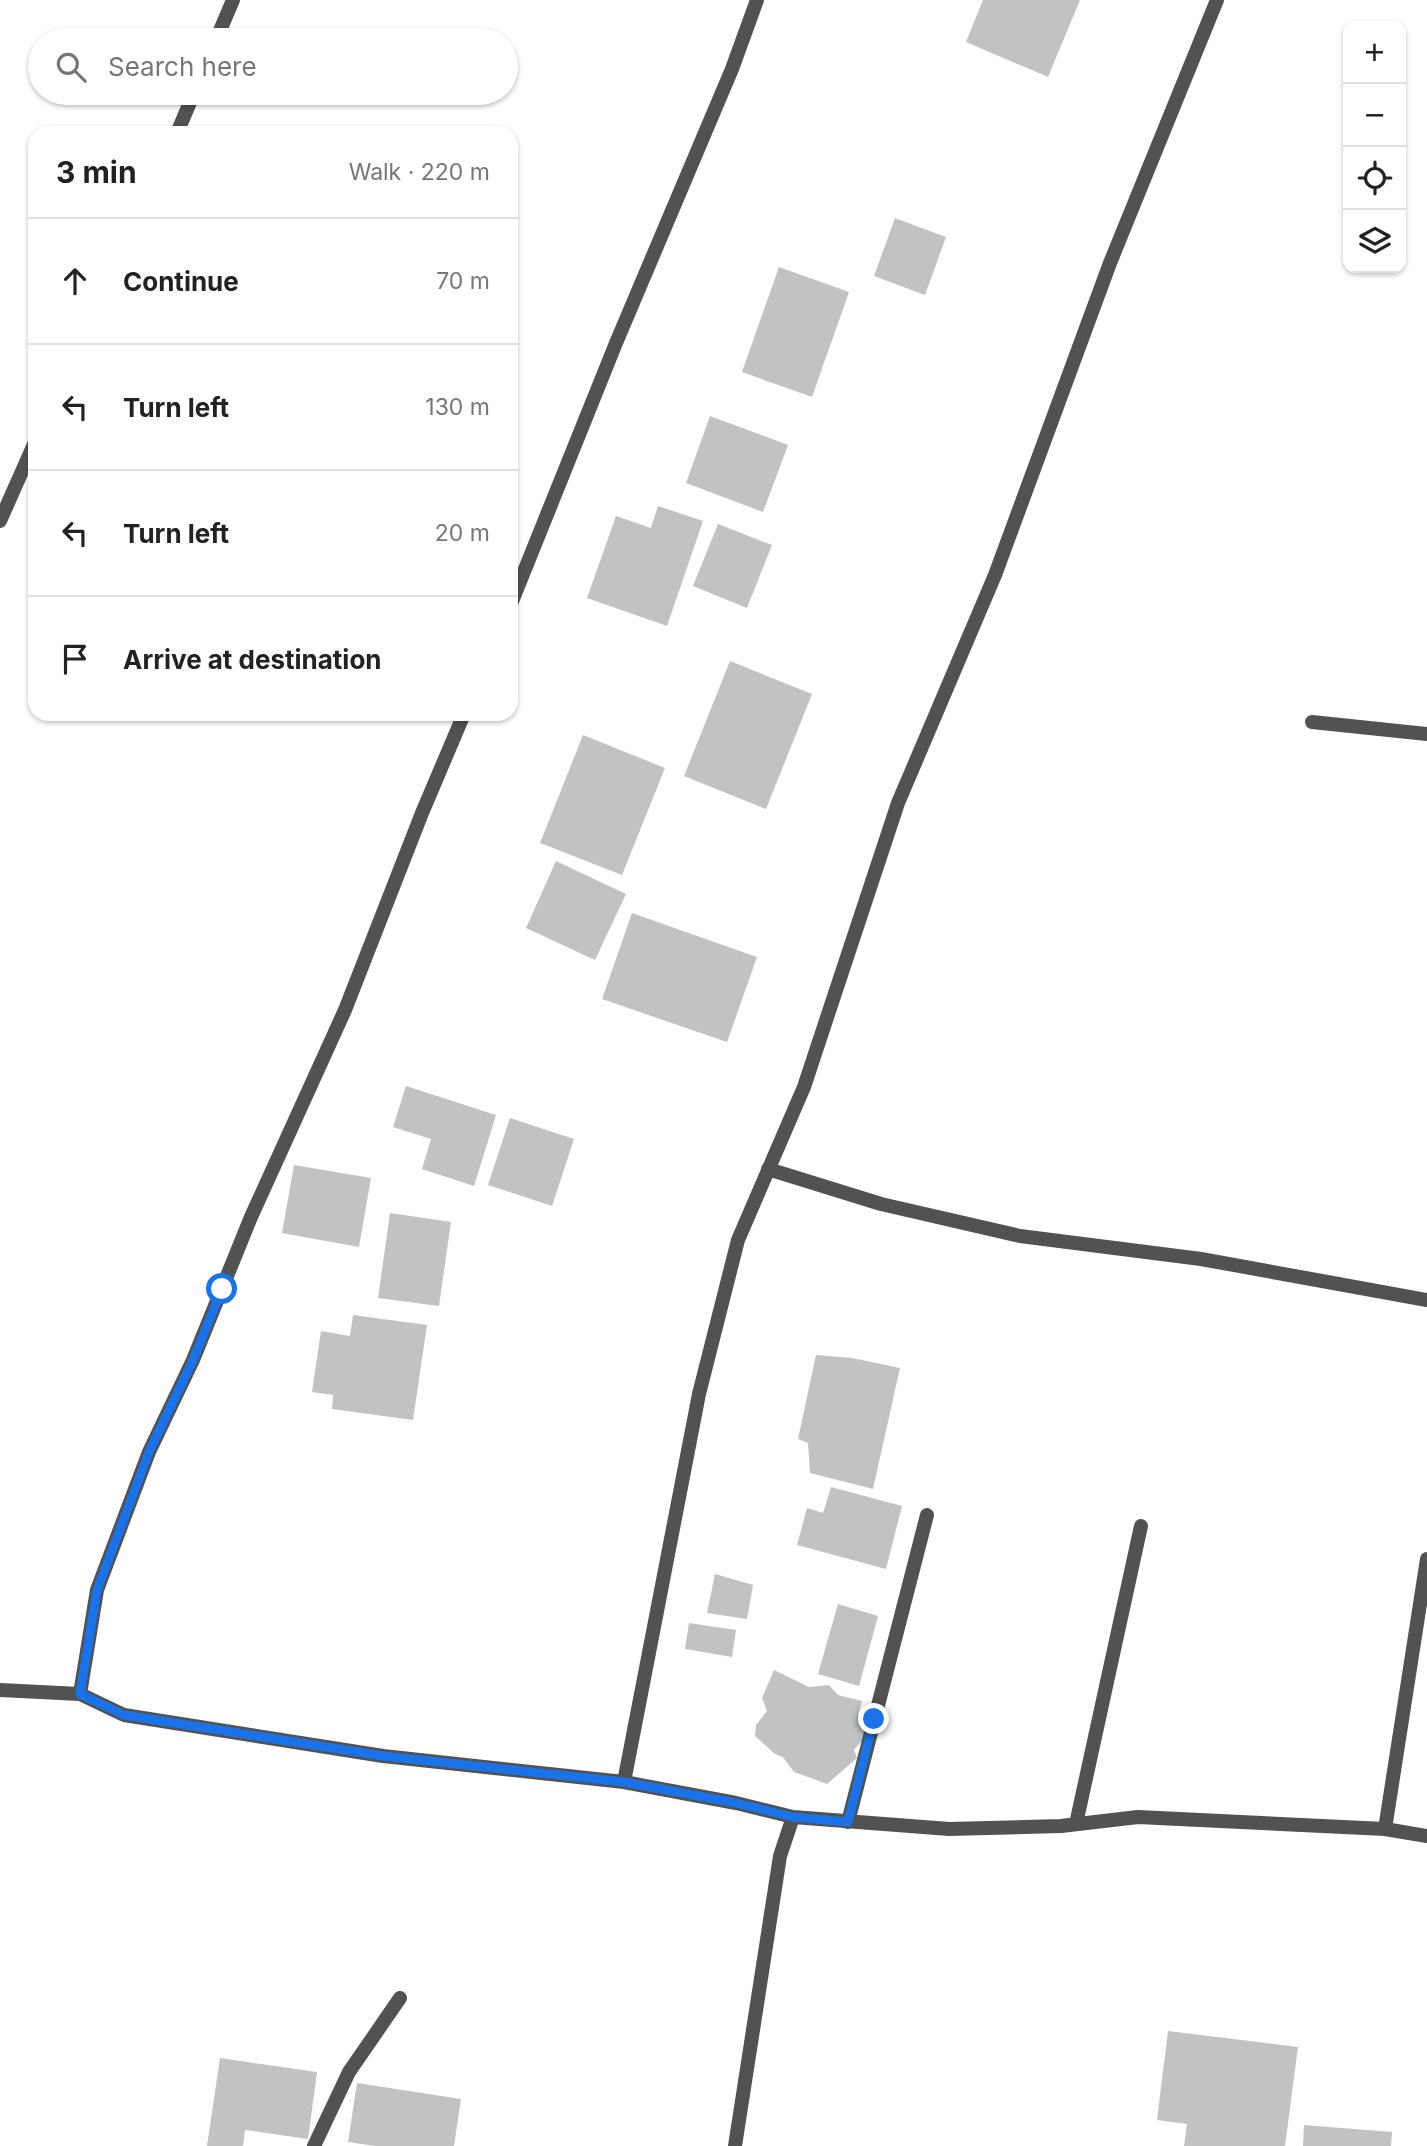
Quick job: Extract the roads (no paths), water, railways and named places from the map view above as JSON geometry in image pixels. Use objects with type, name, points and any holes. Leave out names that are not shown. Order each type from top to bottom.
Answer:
[{"type":"street","points":[[221,28],[233,0]]},
{"type":"street","points":[[518,587],[616,343],[732,69],[757,0]]},
{"type":"street","points":[[624,1782],[699,1394],[738,1240],[813,1064],[898,803],[995,575],[1110,263],[1217,0]]},
{"type":"street","points":[[180,126],[189,105]]},
{"type":"street","points":[[0,521],[28,458]]},
{"type":"street","points":[[80,1694],[97,1590],[149,1452],[193,1360],[251,1217],[345,1010],[461,721]]},
{"type":"street","points":[[1312,722],[1427,734]]},
{"type":"street","points":[[768,1169],[880,1204],[1020,1236],[1201,1259],[1427,1300]]},
{"type":"street","points":[[848,1822],[927,1515]]},
{"type":"street","points":[[1076,1824],[1141,1526]]},
{"type":"street","points":[[1385,1829],[1427,1559]]},
{"type":"street","points":[[0,1690],[80,1694],[124,1715],[383,1756],[624,1782],[736,1803],[793,1817],[949,1829],[1076,1824],[1138,1817],[1385,1829],[1427,1836]]},
{"type":"street","points":[[735,2146],[780,1856],[793,1817]]},
{"type":"street","points":[[314,2146],[349,2072],[400,1998]]}]
